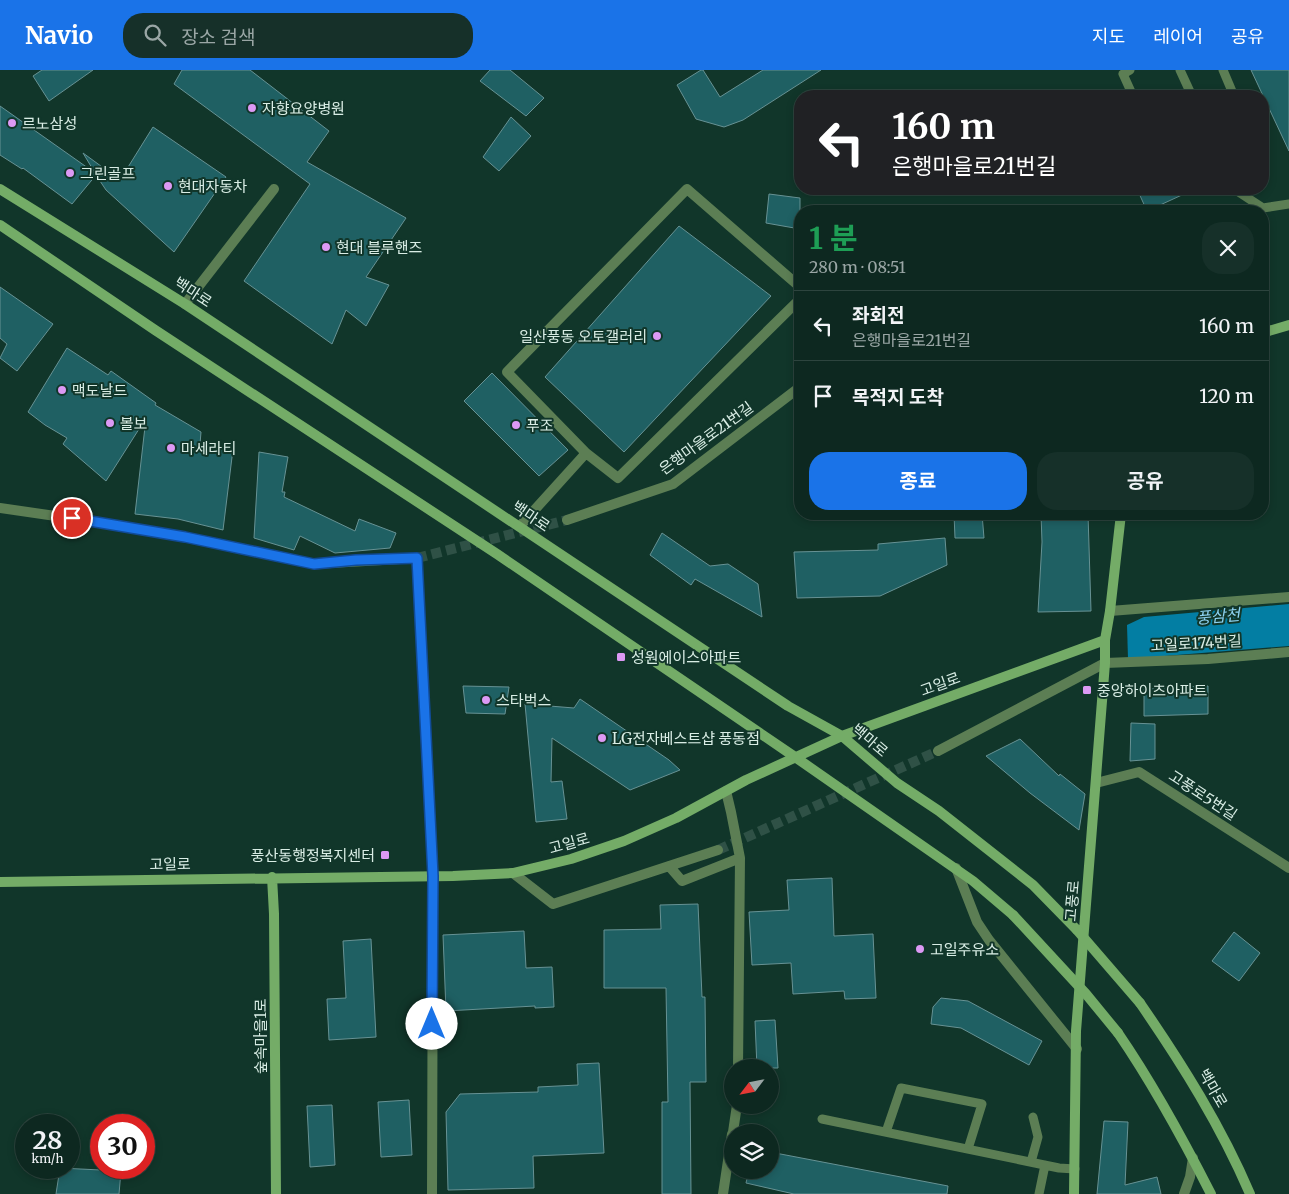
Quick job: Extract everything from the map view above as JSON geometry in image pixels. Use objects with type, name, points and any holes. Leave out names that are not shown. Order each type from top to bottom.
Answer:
[{"type":"main road","name":"백마로","points":[[0,190],[185,304],[788,706],[842,736],[898,783],[939,811],[1033,885],[1077,930],[1140,1003],[1193,1081],[1222,1134],[1250,1194]]},
{"type":"main road","points":[[0,225],[155,330],[497,554],[973,881],[1013,915],[1086,994],[1118,1033],[1142,1068],[1193,1158],[1211,1194]]},
{"type":"main road","points":[[1269,331],[1289,325]]},
{"type":"main road","points":[[1110,611],[1120,520]]},
{"type":"main road","name":"고풍로","points":[[1074,1194],[1076,1031],[1105,662],[1105,640],[1110,611]]},
{"type":"main road","name":"고일로","points":[[0,882],[433,876],[513,873],[571,859],[624,841],[676,818],[726,791],[842,736],[1105,640]]},
{"type":"main road","name":"숲속마을1로","points":[[272,877],[274,914],[276,1194]]},
{"type":"street","points":[[185,304],[274,189]]},
{"type":"street","points":[[794,282],[687,189],[507,372],[586,453],[618,478],[794,305]]},
{"type":"street","name":"은행마을로21번길","points":[[568,520],[673,484],[794,392]]},
{"type":"street","points":[[520,526],[586,453]]},
{"type":"street","points":[[0,508],[175,536],[314,564],[356,560],[417,558],[433,876],[432,1194]]},
{"type":"street","points":[[1110,611],[1289,597]]},
{"type":"street","name":"고일로174번길","points":[[1105,662],[1208,659],[1289,652]]},
{"type":"street","points":[[938,751],[1105,662]]},
{"type":"street","name":"고풍로5번길","points":[[1096,783],[1139,772],[1289,868]]},
{"type":"street","points":[[726,791],[740,858],[738,1059]]},
{"type":"street","points":[[513,873],[553,904],[718,850]]},
{"type":"street","points":[[670,866],[682,881],[740,858]]},
{"type":"street","points":[[956,868],[978,922],[988,940],[1077,1050]]},
{"type":"street","points":[[1184,1194],[1190,1177],[1193,1158]]},
{"type":"street","points":[[723,1194],[725,1179]]},
{"type":"lane","points":[[1130,70],[1123,74],[1130,90]]},
{"type":"lane","points":[[1180,70],[1189,90]]},
{"type":"lane","points":[[1223,70],[1231,90]]},
{"type":"lane","points":[[1243,195],[1259,205]]},
{"type":"lane","points":[[1269,207],[1289,204]]},
{"type":"lane","points":[[886,1132],[901,1088],[982,1104],[968,1149]]},
{"type":"lane","points":[[1031,1162],[1038,1137],[1034,1116]]},
{"type":"lane","points":[[822,1119],[1045,1165],[1075,1169]]},
{"type":"lane","points":[[1039,1194],[1045,1165]]},
{"type":"water","name":"풍삼천","points":[[1289,604],[1289,646],[1128,659],[1127,625],[1144,617]]},
{"type":"building","points":[[42,70],[93,70],[49,101],[33,76]]},
{"type":"building","name":"현대 블루핸즈","points":[[182,70],[250,70],[329,131],[307,162],[406,218],[366,277],[389,285],[366,326],[346,310],[332,344],[244,281],[310,184],[174,84]]},
{"type":"building","points":[[490,70],[510,70],[544,98],[526,116],[480,81]]},
{"type":"building","points":[[703,70],[720,97],[763,70],[821,70],[743,120],[724,127],[696,119],[677,85]]},
{"type":"building","points":[[1251,70],[1289,70],[1289,151],[1269,108],[1269,90],[1260,90]]},
{"type":"building","name":"현대자동차","points":[[0,106],[95,173],[83,153],[120,180],[153,127],[226,177],[174,252],[106,190],[96,175],[72,204],[23,168],[0,155]]},
{"type":"building","points":[[511,117],[531,136],[499,171],[483,157]]},
{"type":"building","points":[[769,194],[800,198],[800,205],[794,205],[794,228],[766,223]]},
{"type":"building","points":[[1140,195],[1182,195],[1160,205],[1144,205]]},
{"type":"building","name":"일산풍동 오토갤러리","points":[[679,226],[771,296],[624,452],[545,377]]},
{"type":"building","points":[[0,287],[53,324],[17,371],[0,358],[7,344],[0,338]]},
{"type":"building","points":[[67,348],[108,375],[111,371],[156,403],[155,405],[201,432],[200,444],[233,449],[223,530],[178,519],[135,514],[146,418],[106,481],[63,444],[67,438],[28,412]]},
{"type":"building","name":"푸조","points":[[492,373],[568,450],[539,476],[464,401]]},
{"type":"building","points":[[259,452],[288,457],[282,492],[285,492],[284,497],[355,531],[359,519],[396,533],[390,548],[335,553],[300,536],[294,550],[254,538]]},
{"type":"building","points":[[954,520],[982,520],[984,538],[955,538]]},
{"type":"building","points":[[1041,520],[1088,520],[1091,611],[1038,612],[1042,542]]},
{"type":"building","points":[[662,533],[710,566],[728,564],[758,584],[762,617],[695,579],[691,585],[650,555]]},
{"type":"building","points":[[945,538],[947,565],[880,596],[797,598],[794,552],[878,550],[878,544]]},
{"type":"building","name":"스타벅스","points":[[463,686],[509,687],[505,714],[466,713]]},
{"type":"building","points":[[1208,686],[1208,714],[1144,716],[1144,689]]},
{"type":"building","points":[[580,699],[669,760],[680,770],[630,790],[552,738],[551,782],[562,781],[567,819],[536,822],[525,704],[574,708]]},
{"type":"building","points":[[1131,723],[1155,724],[1155,759],[1130,761]]},
{"type":"building","points":[[1020,739],[1059,776],[1060,774],[1085,794],[1079,830],[1030,793],[986,756]]},
{"type":"building","points":[[832,878],[834,936],[873,934],[876,998],[845,999],[844,991],[793,994],[791,963],[752,965],[749,912],[789,910],[787,880]]},
{"type":"building","points":[[698,904],[702,997],[705,997],[706,1082],[690,1082],[691,1194],[662,1194],[662,1102],[668,1102],[666,988],[604,988],[604,930],[661,929],[660,905]]},
{"type":"building","points":[[524,931],[526,968],[552,967],[554,1007],[535,1008],[535,1006],[446,1011],[443,935]]},
{"type":"building","points":[[1234,932],[1260,953],[1239,981],[1212,961]]},
{"type":"building","points":[[371,939],[376,1037],[329,1040],[327,999],[346,998],[343,941]]},
{"type":"building","points":[[941,998],[968,1001],[1042,1041],[1029,1065],[961,1028],[931,1024],[933,1007]]},
{"type":"building","points":[[775,1020],[777,1059],[757,1059],[755,1021]]},
{"type":"building","points":[[599,1063],[604,1153],[533,1156],[534,1188],[448,1190],[446,1112],[460,1094],[538,1092],[538,1087],[578,1085],[577,1064]]},
{"type":"building","points":[[409,1100],[412,1155],[381,1157],[378,1102]]},
{"type":"building","points":[[332,1105],[335,1165],[310,1167],[307,1106]]},
{"type":"building","points":[[1104,1121],[1128,1122],[1125,1185],[1157,1177],[1161,1194],[1097,1194]]},
{"type":"building","points":[[779,1154],[948,1186],[947,1194],[794,1194],[746,1183],[747,1179],[779,1179]]},
{"type":"building","points":[[80,1169],[90,1169],[90,1179],[120,1179],[119,1194],[56,1194],[58,1179],[80,1179]]},
{"type":"tunnel","points":[[417,558],[567,520]]},
{"type":"tunnel","points":[[718,850],[938,751]]},
{"type":"place","name":"자향요양병원","points":[[252,108]]},
{"type":"place","name":"르노삼성","points":[[12,123]]},
{"type":"place","name":"그린골프","points":[[70,173]]},
{"type":"place","name":"현대자동차","points":[[168,186]]},
{"type":"place","name":"현대 블루핸즈","points":[[326,247]]},
{"type":"place","name":"일산풍동 오토갤러리","points":[[657,336]]},
{"type":"place","name":"맥도날드","points":[[62,390]]},
{"type":"place","name":"볼보","points":[[110,423]]},
{"type":"place","name":"푸조","points":[[516,425]]},
{"type":"place","name":"마세라티","points":[[171,448]]},
{"type":"place","name":"성원에이스아파트","points":[[621,657]]},
{"type":"place","name":"중앙하이츠아파트","points":[[1087,690]]},
{"type":"place","name":"스타벅스","points":[[486,700]]},
{"type":"place","name":"LG전자베스트샵 풍동점","points":[[602,738]]},
{"type":"place","name":"풍산동행정복지센터","points":[[385,855]]},
{"type":"place","name":"고일주유소","points":[[920,949]]},
{"type":"route","points":[[72,518],[185,537],[314,564],[356,560],[417,558],[433,876],[432,1024]]}]
